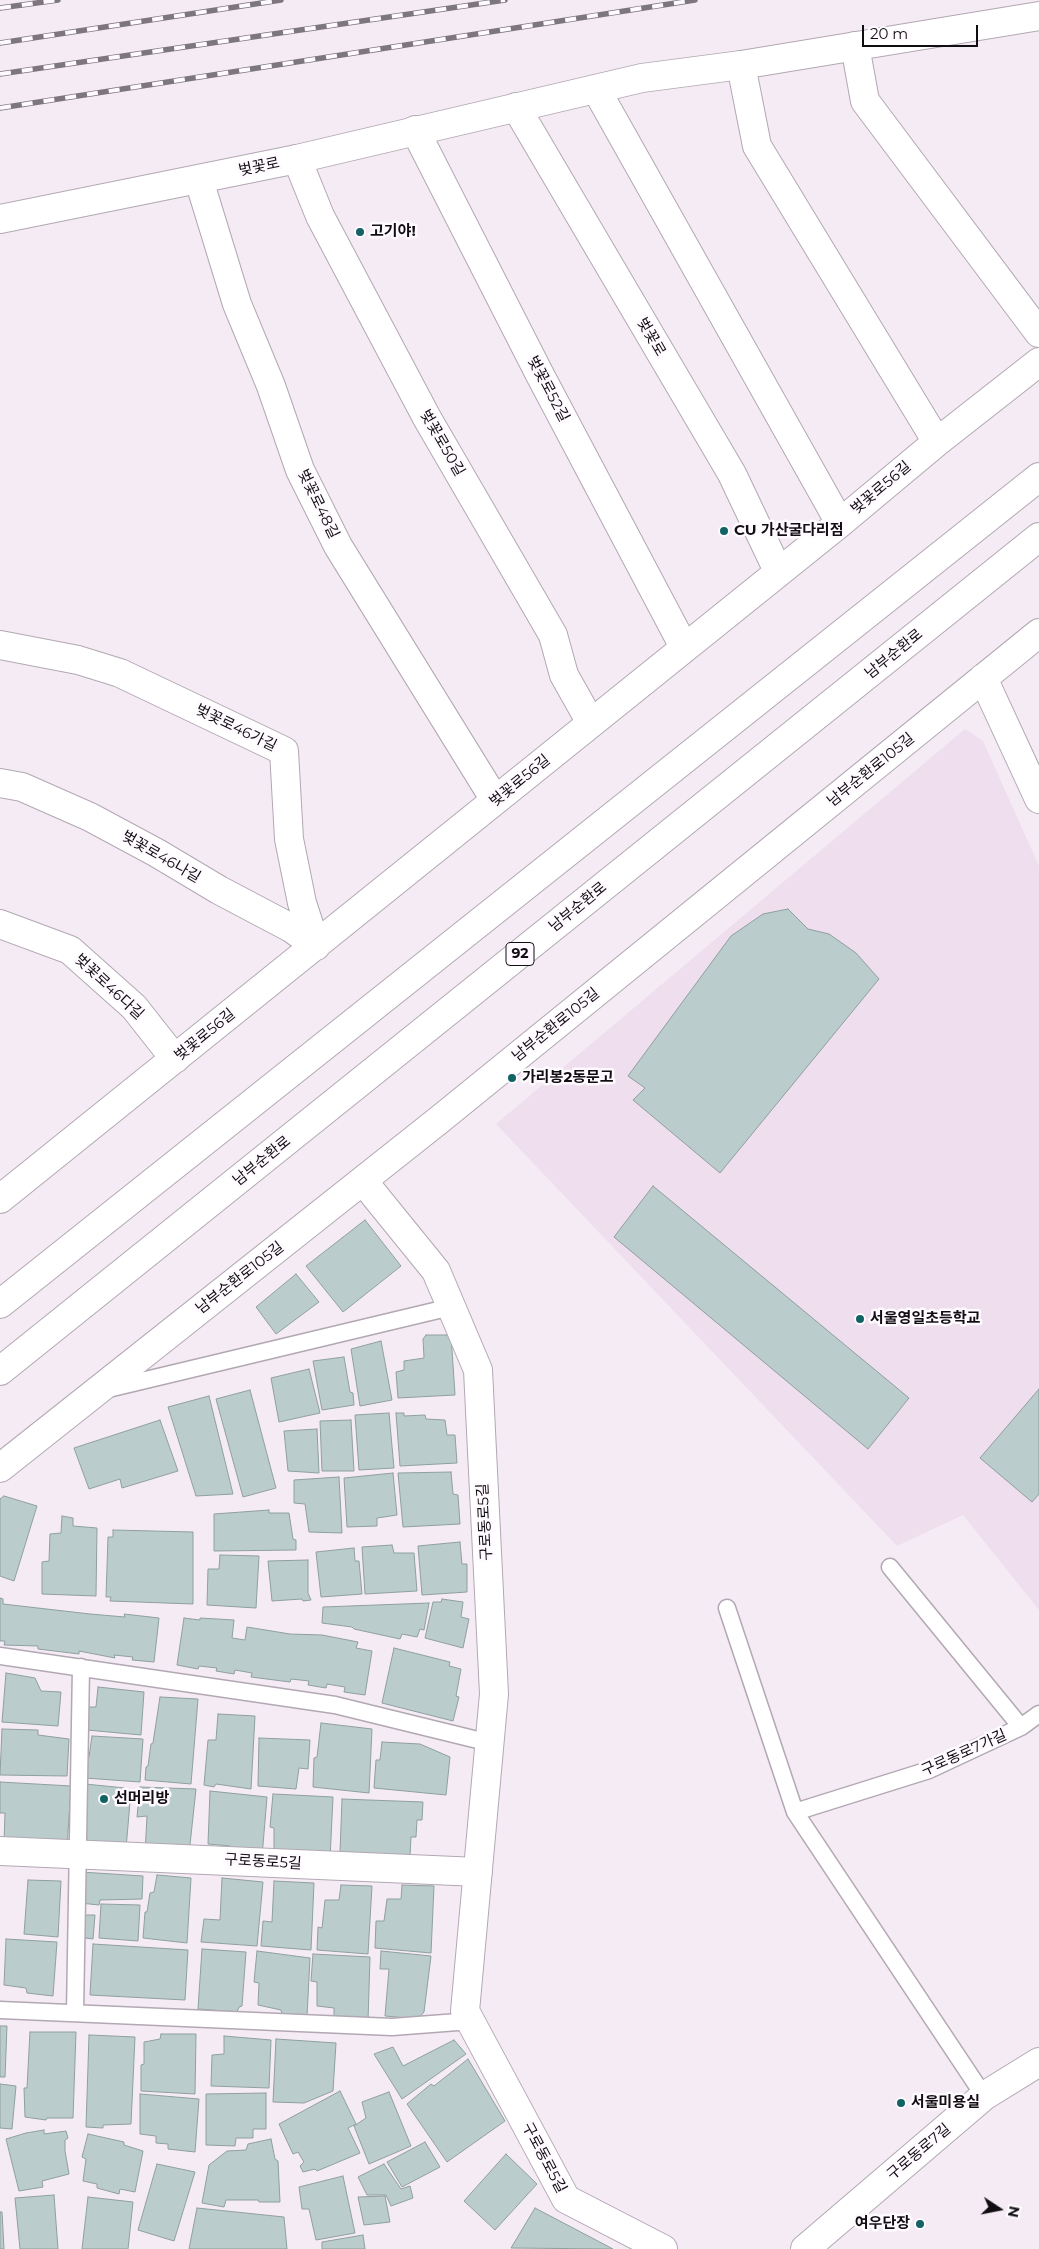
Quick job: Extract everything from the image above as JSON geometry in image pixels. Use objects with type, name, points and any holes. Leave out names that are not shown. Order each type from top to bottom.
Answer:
[{"type":"street","name":"벚꽃로","points":[[0,219],[297,159],[516,106],[642,78],[741,65],[1039,16]]},
{"type":"street","points":[[855,46],[864,101],[1039,333]]},
{"type":"street","points":[[741,65],[757,146],[937,442]]},
{"type":"street","points":[[596,89],[840,523]]},
{"type":"street","name":"벚꽃로","points":[[516,106],[732,474],[778,571]]},
{"type":"street","name":"벚꽃로52길","points":[[415,130],[539,373],[684,647]]},
{"type":"street","name":"벚꽃로50길","points":[[297,159],[320,216],[422,409],[553,635],[564,676],[591,722]]},
{"type":"street","name":"벚꽃로48길","points":[[199,180],[237,304],[271,386],[300,470],[338,546],[495,800]]},
{"type":"street","name":"벚꽃로56길","points":[[0,1200],[778,571],[840,523],[937,442],[1039,362]]},
{"type":"street","points":[[0,1304],[1039,477]]},
{"type":"street","name":"남부순환로","points":[[0,1371],[1039,537]]},
{"type":"street","name":"남부순환로105길","points":[[0,1468],[363,1181],[1039,633]]},
{"type":"street","name":"벚꽃로46가길","points":[[0,645],[78,660],[120,673],[284,751],[289,839],[302,904],[316,946]]},
{"type":"street","points":[[983,678],[1039,799]]},
{"type":"street","name":"벚꽃로46나길","points":[[0,783],[22,788],[90,817],[157,853],[219,890],[291,928],[316,946]]},
{"type":"street","name":"벚꽃로46다길","points":[[0,924],[70,950],[134,1007],[176,1059]]},
{"type":"street","name":"구로동로5길","points":[[363,1181],[436,1271],[478,1370],[494,1694],[465,2011],[566,2199],[664,2249]]},
{"type":"street","name":"구로동로5길","points":[[0,1851],[478,1872]]},
{"type":"street","name":"구로동로7길","points":[[804,2249],[984,2096],[1039,2062]]},
{"type":"lane","points":[[97,1391],[451,1306]]},
{"type":"lane","name":"구로동로7가길","points":[[796,1812],[929,1770],[1021,1727],[890,1567]]},
{"type":"lane","points":[[726,1608],[796,1812],[984,2096]]},
{"type":"lane","points":[[0,1656],[335,1704],[490,1743]]},
{"type":"lane","points":[[75,2013],[81,1667]]},
{"type":"lane","points":[[1021,1727],[1039,1714]]},
{"type":"lane","points":[[0,2010],[392,2027],[471,2021]]},
{"type":"shaded area","name":"서울영일초등학교","points":[[965,729],[983,741],[1039,866],[1039,1610],[963,1515],[897,1546],[496,1124]]},
{"type":"building","points":[[788,909],[808,929],[829,934],[856,953],[879,979],[720,1173],[633,1100],[645,1088],[628,1076],[731,936],[763,914]]},
{"type":"building","points":[[653,1186],[909,1398],[868,1449],[614,1237]]},
{"type":"building","points":[[365,1220],[401,1266],[343,1312],[306,1266]]},
{"type":"building","points":[[296,1274],[319,1302],[276,1334],[256,1307]]},
{"type":"building","points":[[426,1335],[451,1335],[455,1395],[398,1398],[396,1372],[404,1370],[404,1361],[424,1358],[423,1339]]},
{"type":"building","points":[[381,1341],[392,1400],[360,1406],[351,1349]]},
{"type":"building","points":[[344,1357],[354,1405],[322,1410],[313,1361]]},
{"type":"building","points":[[309,1369],[320,1413],[279,1422],[271,1378]]},
{"type":"building","points":[[1039,1389],[1039,1494],[1032,1502],[980,1458]]},
{"type":"building","points":[[250,1390],[276,1488],[243,1497],[216,1399]]},
{"type":"building","points":[[209,1396],[233,1494],[196,1496],[168,1407]]},
{"type":"building","points":[[389,1413],[394,1468],[359,1470],[355,1415]]},
{"type":"building","points":[[396,1413],[404,1413],[404,1416],[425,1415],[426,1419],[445,1420],[447,1435],[455,1435],[457,1463],[400,1466]]},
{"type":"building","points":[[160,1420],[178,1471],[122,1488],[120,1479],[89,1489],[74,1448]]},
{"type":"building","points":[[351,1420],[354,1471],[322,1471],[320,1421]]},
{"type":"building","points":[[317,1429],[319,1473],[288,1471],[284,1431]]},
{"type":"building","points":[[451,1472],[453,1494],[458,1495],[460,1524],[403,1527],[398,1473]]},
{"type":"building","points":[[393,1473],[397,1515],[377,1518],[377,1526],[347,1527],[344,1478]]},
{"type":"building","points":[[339,1477],[342,1533],[309,1532],[305,1504],[294,1503],[294,1480]]},
{"type":"building","points":[[4,1496],[37,1506],[14,1581],[0,1576],[0,1499]]},
{"type":"building","points":[[269,1510],[269,1513],[289,1513],[293,1539],[296,1540],[296,1550],[214,1551],[214,1514]]},
{"type":"building","points":[[62,1516],[73,1518],[73,1526],[97,1528],[96,1596],[42,1594],[42,1562],[49,1561],[50,1534],[61,1533]]},
{"type":"building","points":[[113,1530],[193,1532],[193,1604],[110,1601],[111,1597],[106,1597],[108,1537],[113,1537]]},
{"type":"building","points":[[460,1542],[462,1564],[467,1564],[467,1592],[422,1595],[418,1546]]},
{"type":"building","points":[[392,1545],[394,1553],[414,1553],[417,1591],[365,1594],[362,1547]]},
{"type":"building","points":[[354,1548],[355,1561],[359,1561],[362,1594],[321,1597],[316,1552]]},
{"type":"building","points":[[220,1555],[259,1556],[256,1608],[207,1605],[208,1569],[219,1569]]},
{"type":"building","points":[[308,1560],[308,1593],[311,1600],[272,1601],[268,1561]]},
{"type":"building","points":[[0,1598],[3,1599],[3,1604],[90,1614],[125,1617],[124,1614],[159,1618],[154,1662],[132,1660],[133,1657],[114,1655],[115,1658],[79,1651],[79,1654],[38,1649],[38,1646],[4,1645],[5,1641],[0,1641]]},
{"type":"building","points":[[442,1599],[463,1602],[461,1617],[469,1619],[463,1648],[425,1638],[433,1602],[441,1602]]},
{"type":"building","points":[[429,1603],[424,1630],[420,1629],[417,1637],[402,1634],[400,1639],[352,1627],[322,1623],[323,1607]]},
{"type":"building","points":[[184,1618],[234,1620],[232,1638],[245,1640],[247,1627],[290,1634],[322,1635],[358,1642],[356,1648],[372,1651],[365,1695],[344,1692],[345,1687],[327,1684],[326,1688],[308,1685],[309,1681],[291,1679],[290,1682],[251,1677],[252,1673],[235,1670],[234,1674],[216,1671],[217,1668],[199,1666],[198,1669],[177,1665]]},
{"type":"building","points":[[394,1648],[450,1662],[449,1666],[461,1669],[456,1696],[459,1697],[453,1721],[382,1703]]},
{"type":"building","points":[[6,1673],[35,1678],[41,1691],[61,1692],[58,1726],[2,1722]]},
{"type":"building","points":[[98,1687],[144,1692],[141,1735],[87,1730],[89,1707],[96,1707]]},
{"type":"building","points":[[160,1697],[198,1699],[191,1784],[145,1780]]},
{"type":"building","points":[[218,1714],[255,1716],[251,1789],[216,1784],[214,1787],[204,1785],[208,1740],[216,1740]]},
{"type":"building","points":[[321,1723],[372,1729],[369,1793],[313,1787],[314,1758],[317,1757]]},
{"type":"building","points":[[2,1729],[38,1730],[38,1735],[69,1739],[67,1776],[0,1775]]},
{"type":"building","points":[[92,1736],[143,1739],[140,1782],[85,1778],[86,1757],[89,1757]]},
{"type":"building","points":[[259,1738],[310,1740],[308,1769],[299,1768],[296,1789],[258,1786]]},
{"type":"building","points":[[382,1742],[420,1744],[450,1757],[446,1795],[374,1788],[376,1760],[380,1760]]},
{"type":"building","points":[[0,1782],[71,1786],[67,1848],[4,1842],[5,1813],[0,1813]]},
{"type":"building","points":[[85,1784],[125,1788],[125,1801],[130,1802],[126,1849],[85,1842]]},
{"type":"building","points":[[140,1787],[196,1789],[189,1854],[145,1853],[147,1816],[137,1817]]},
{"type":"building","points":[[210,1791],[267,1797],[262,1857],[230,1853],[230,1846],[208,1844]]},
{"type":"building","points":[[273,1794],[333,1797],[330,1859],[274,1851],[274,1828],[270,1827]]},
{"type":"building","points":[[342,1799],[423,1802],[422,1820],[417,1820],[416,1837],[411,1837],[410,1856],[340,1853]]},
{"type":"building","points":[[81,1872],[143,1876],[142,1899],[100,1900],[99,1905],[80,1903]]},
{"type":"building","points":[[157,1875],[191,1878],[187,1943],[143,1938],[145,1912],[147,1912],[150,1893],[154,1892]]},
{"type":"building","points":[[222,1878],[263,1882],[257,1946],[201,1942],[204,1919],[220,1920]]},
{"type":"building","points":[[28,1880],[61,1881],[58,1937],[24,1934]]},
{"type":"building","points":[[274,1881],[314,1883],[311,1950],[261,1946],[263,1921],[272,1922]]},
{"type":"building","points":[[341,1885],[372,1886],[368,1954],[317,1950],[318,1927],[322,1928],[325,1900],[339,1900]]},
{"type":"building","points":[[402,1885],[434,1886],[431,1953],[375,1948],[376,1921],[384,1921],[387,1899],[401,1899]]},
{"type":"building","points":[[101,1904],[140,1905],[138,1941],[99,1938]]},
{"type":"building","points":[[80,1915],[95,1915],[93,1939],[78,1937]]},
{"type":"building","points":[[6,1939],[57,1942],[53,1996],[27,1993],[26,1988],[4,1985]]},
{"type":"building","points":[[93,1944],[188,1950],[185,2000],[90,1995]]},
{"type":"building","points":[[202,1949],[246,1952],[242,2006],[239,2007],[237,2012],[198,2009]]},
{"type":"building","points":[[257,1951],[310,1958],[307,2016],[282,2014],[281,2010],[258,2005],[259,1983],[254,1982]]},
{"type":"building","points":[[381,1951],[431,1956],[424,2012],[418,2019],[385,2016],[389,1969],[380,1969]]},
{"type":"building","points":[[313,1954],[370,1957],[368,2021],[334,2017],[334,2008],[317,2006],[317,1982],[311,1981]]},
{"type":"building","points":[[0,2026],[7,2026],[5,2077],[0,2077]]},
{"type":"building","points":[[30,2032],[76,2032],[73,2118],[47,2118],[46,2120],[25,2117],[24,2088],[27,2088]]},
{"type":"building","points":[[161,2034],[196,2034],[195,2094],[141,2091],[141,2065],[144,2064],[144,2042],[160,2039]]},
{"type":"building","points":[[89,2035],[135,2037],[131,2124],[103,2125],[103,2128],[86,2127]]},
{"type":"building","points":[[224,2036],[271,2040],[269,2088],[211,2086],[212,2055],[224,2054]]},
{"type":"building","points":[[276,2039],[336,2043],[333,2091],[304,2103],[273,2102]]},
{"type":"building","points":[[454,2040],[466,2054],[402,2099],[374,2054],[393,2047],[403,2066]]},
{"type":"building","points":[[468,2059],[505,2121],[447,2162],[407,2104],[431,2084],[434,2086]]},
{"type":"building","points":[[0,2084],[16,2086],[12,2129],[0,2128]]},
{"type":"building","points":[[340,2091],[356,2124],[348,2128],[360,2153],[317,2171],[315,2169],[303,2172],[300,2166],[304,2162],[298,2152],[293,2154],[279,2124]]},
{"type":"building","points":[[389,2092],[411,2146],[369,2164],[354,2126],[366,2118],[362,2102]]},
{"type":"building","points":[[266,2093],[266,2129],[253,2129],[253,2138],[236,2138],[235,2146],[206,2145],[206,2094]]},
{"type":"building","points":[[140,2094],[199,2099],[195,2152],[168,2149],[168,2144],[156,2143],[156,2136],[140,2134]]},
{"type":"building","points":[[44,2130],[44,2134],[66,2131],[68,2138],[65,2140],[65,2151],[69,2174],[42,2181],[43,2187],[19,2191],[6,2139]]},
{"type":"building","points":[[88,2134],[124,2142],[124,2145],[143,2151],[135,2192],[120,2189],[119,2194],[97,2188],[97,2184],[83,2181],[86,2159],[82,2157]]},
{"type":"building","points":[[271,2139],[275,2159],[278,2161],[280,2202],[226,2200],[224,2207],[202,2203],[209,2165],[227,2151],[246,2150],[248,2144]]},
{"type":"building","points":[[425,2142],[440,2167],[402,2187],[387,2162]]},
{"type":"building","points":[[506,2154],[537,2184],[495,2230],[464,2201]]},
{"type":"building","points":[[157,2164],[195,2172],[174,2241],[138,2230]]},
{"type":"building","points":[[384,2164],[401,2189],[410,2186],[413,2198],[391,2206],[386,2195],[367,2195],[358,2177]]},
{"type":"building","points":[[343,2176],[355,2233],[316,2240],[309,2209],[302,2209],[299,2187]]},
{"type":"building","points":[[54,2195],[58,2249],[20,2249],[15,2198]]},
{"type":"building","points":[[385,2196],[390,2222],[364,2225],[358,2197]]},
{"type":"building","points":[[88,2197],[133,2202],[128,2249],[82,2249]]},
{"type":"building","points":[[197,2208],[284,2217],[287,2249],[189,2249]]},
{"type":"building","points":[[535,2208],[613,2249],[511,2248]]},
{"type":"building","points":[[0,2212],[2,2212],[4,2249],[0,2249]]},
{"type":"building","points":[[363,2235],[365,2249],[322,2249],[322,2242]]},
{"type":"railway","points":[[0,8],[58,0]]},
{"type":"railway","points":[[0,43],[281,0]]},
{"type":"railway","points":[[0,74],[505,0]]},
{"type":"railway","points":[[0,108],[695,0]]},
{"type":"place","name":"고기야!","points":[[360,232]]},
{"type":"place","name":"CU 가산굴다리점","points":[[724,531]]},
{"type":"place","name":"가리봉2동문고","points":[[512,1078]]},
{"type":"place","name":"서울영일초등학교","points":[[860,1319]]},
{"type":"place","name":"선머리방","points":[[104,1799]]},
{"type":"place","name":"서울미용실","points":[[901,2103]]},
{"type":"place","name":"여우단장","points":[[920,2224]]}]
